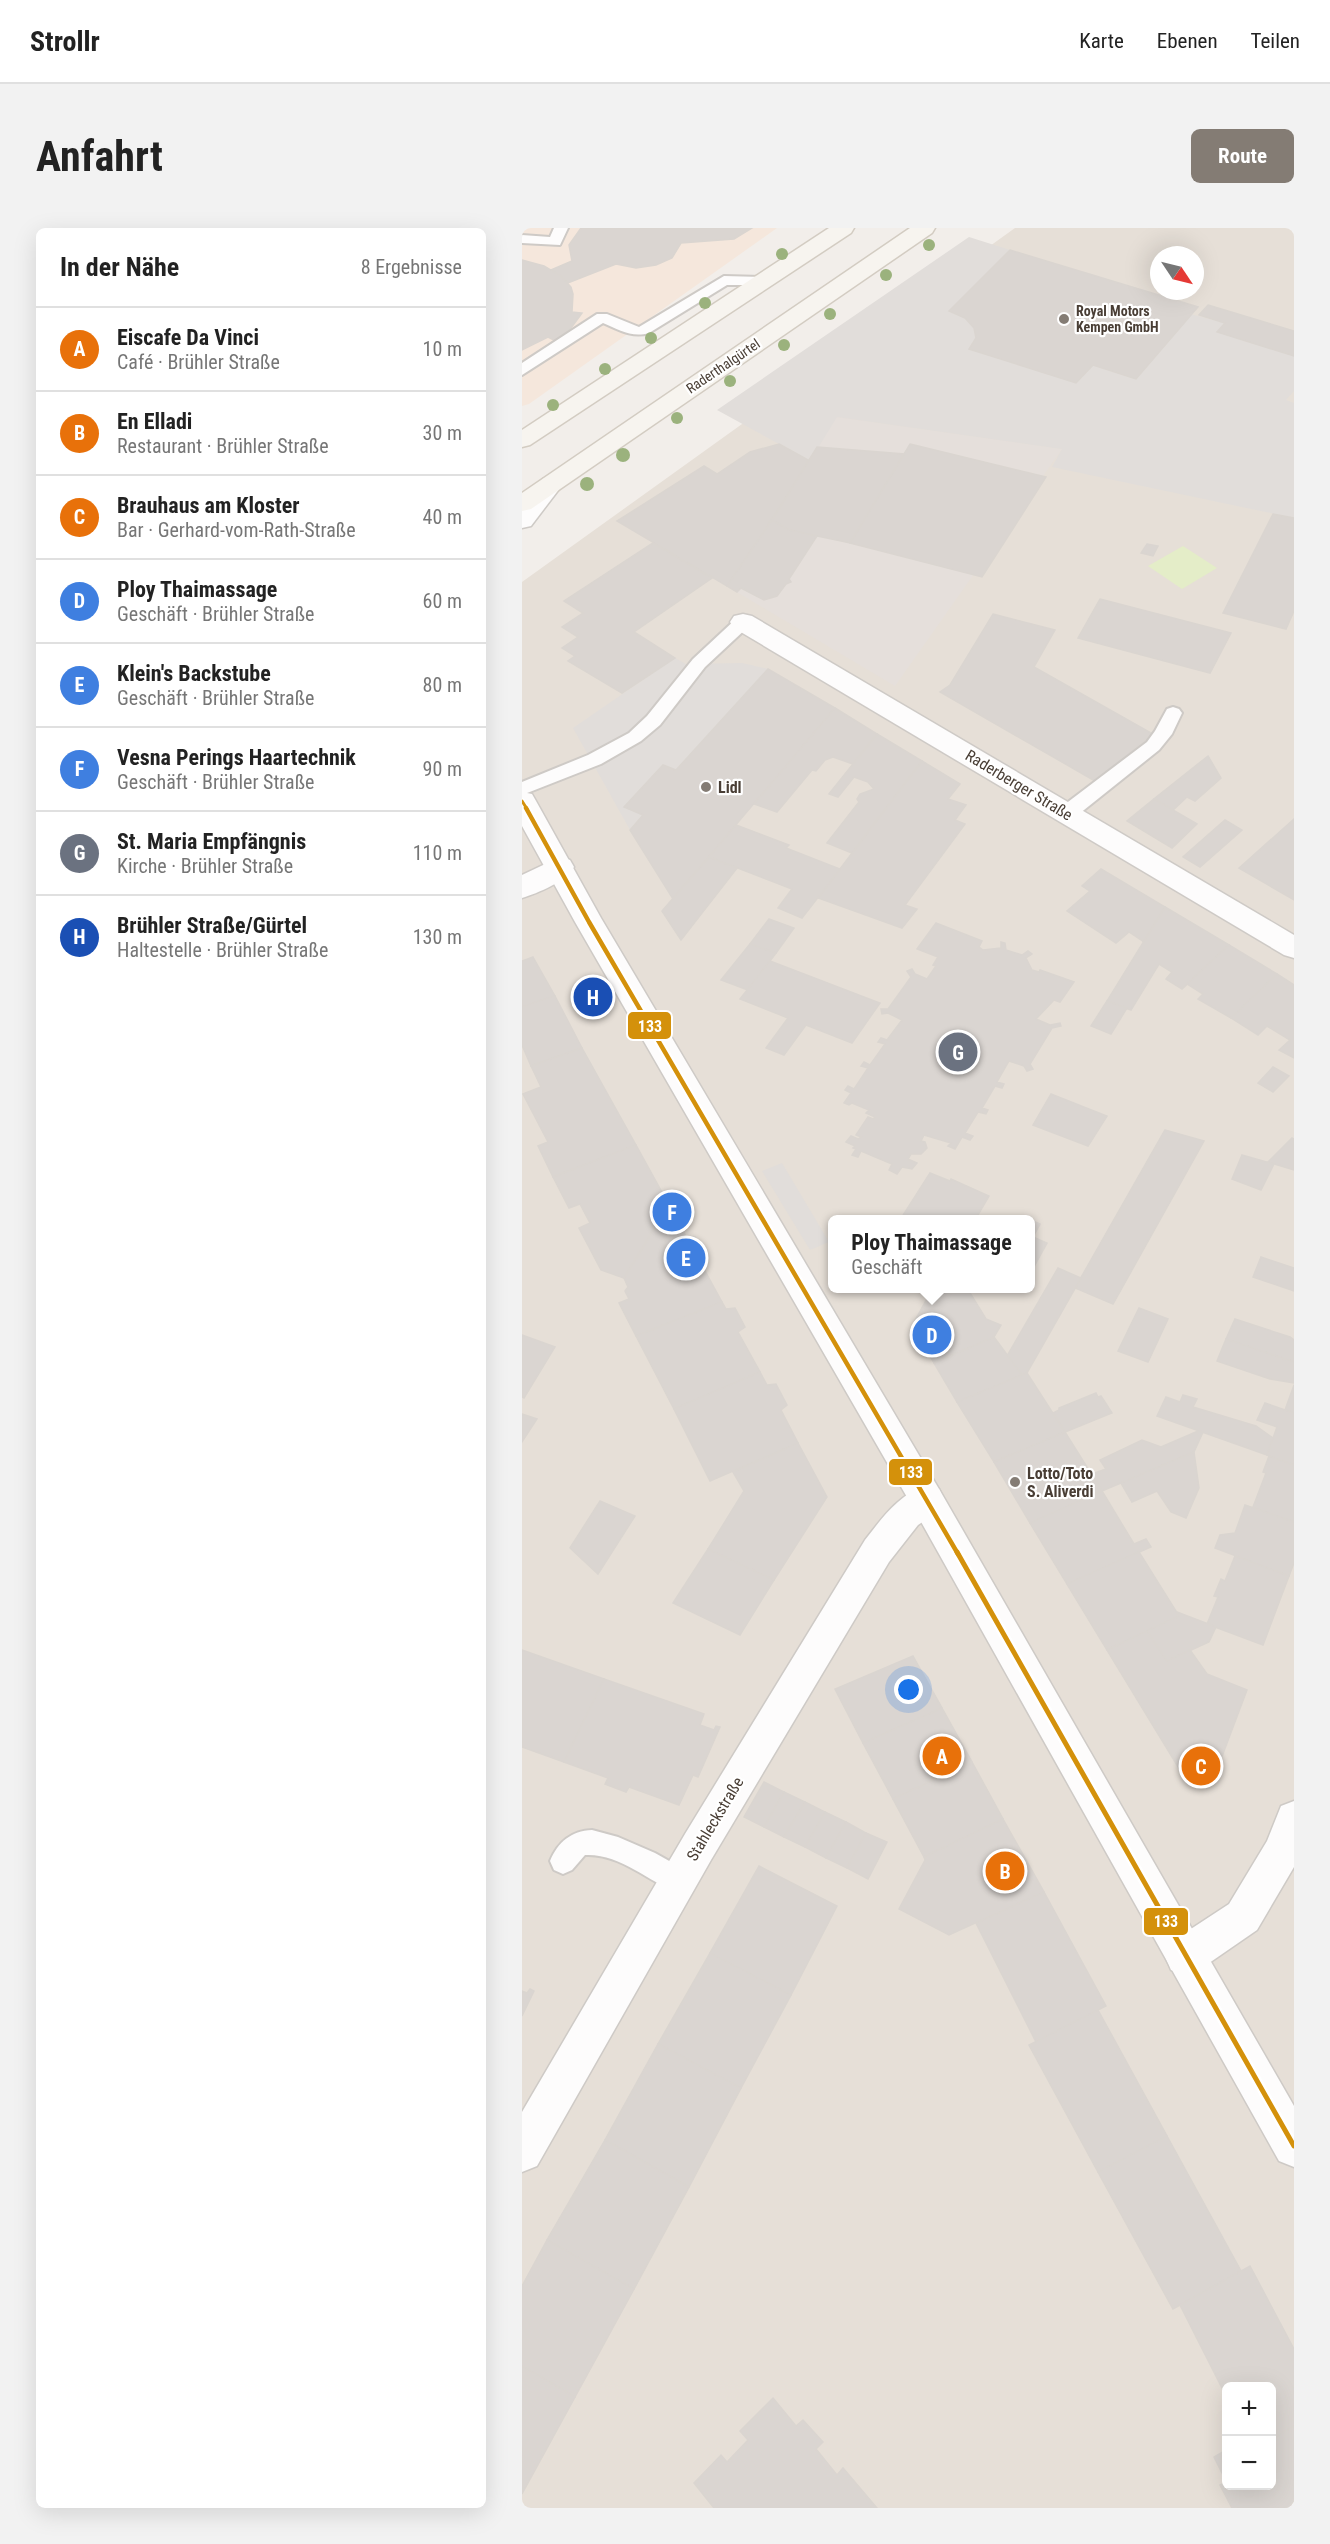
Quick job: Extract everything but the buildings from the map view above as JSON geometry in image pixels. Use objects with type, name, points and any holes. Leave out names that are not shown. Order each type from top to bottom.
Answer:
[{"type":"main road","points":[[522,440],[843,228]]},
{"type":"main road","points":[[864,269],[889,228]]},
{"type":"main road","name":"Raderthalgürtel","points":[[522,504],[924,228]]},
{"type":"main road","points":[[522,428],[557,416]]},
{"type":"street","points":[[522,521],[551,484]]},
{"type":"street","name":"Raderberger Straße","points":[[743,622],[1294,948]]},
{"type":"street","points":[[522,801],[590,922],[927,1500],[1294,2146]]},
{"type":"street","points":[[522,888],[560,867]]},
{"type":"street","name":"Stahleckstraße","points":[[522,2151],[678,1880],[876,1551],[906,1514],[927,1500]]},
{"type":"street","points":[[1185,1956],[1243,1917],[1282,1850],[1294,1819]]},
{"type":"lane","points":[[522,239],[555,242],[561,228]]},
{"type":"lane","points":[[522,370],[602,317],[637,332],[644,330],[724,280],[762,281]]},
{"type":"lane","points":[[522,789],[574,767],[593,762],[637,736],[672,700],[698,664],[743,622]]},
{"type":"lane","points":[[1067,813],[1153,746],[1163,734],[1173,713]]},
{"type":"lane","points":[[562,1861],[573,1848],[584,1842],[597,1843],[639,1858],[678,1880]]},
{"type":"shaded area","points":[[522,228],[777,228],[529,404],[522,406]]},
{"type":"shaded area","points":[[1015,228],[1294,228],[1294,2508],[522,2508],[522,582]]},
{"type":"shaded area","points":[[969,237],[1010,250],[950,311],[968,320],[974,328],[976,338],[970,349],[1076,383],[1093,365],[1136,379],[1190,314],[1225,323],[1218,332],[1294,356],[1294,391],[1286,400],[1294,403],[1294,518],[1052,467],[1062,449],[837,417],[810,461],[717,410]]},
{"type":"shaded area","points":[[836,417],[1062,449],[895,686],[617,521],[704,466],[717,474],[750,452],[779,444],[808,460]]},
{"type":"shaded area","points":[[675,658],[686,664],[742,663],[768,669],[676,770],[624,807],[643,815],[630,830],[573,728]]},
{"type":"shaded area","points":[[782,1163],[828,1242],[810,1250],[762,1171]]},
{"type":"green space","points":[[1183,546],[1217,568],[1182,589],[1148,566]]},
{"type":"transit line","name":"133","points":[[522,801],[589,922],[927,1500],[1294,2146]]},
{"type":"place","name":"Royal Motors Kempen GmbH","points":[[1064,319]]},
{"type":"place","name":"Lidl","points":[[706,787]]},
{"type":"place","name":"Brühler Straße/Gürtel","points":[[593,997]]},
{"type":"place","name":"St. Maria Empfängnis","points":[[958,1052]]},
{"type":"place","name":"Vesna Perings Haartechnik","points":[[672,1212]]},
{"type":"place","name":"Klein's Backstube","points":[[686,1258]]},
{"type":"place","name":"Ploy Thaimassage","points":[[932,1335]]},
{"type":"place","name":"Lotto/Toto S. Aliverdi","points":[[1015,1482]]},
{"type":"place","name":"Eiscafe Da Vinci","points":[[942,1756]]},
{"type":"place","name":"Brauhaus am Kloster","points":[[1201,1766]]},
{"type":"place","name":"En Elladi","points":[[1005,1871]]}]
